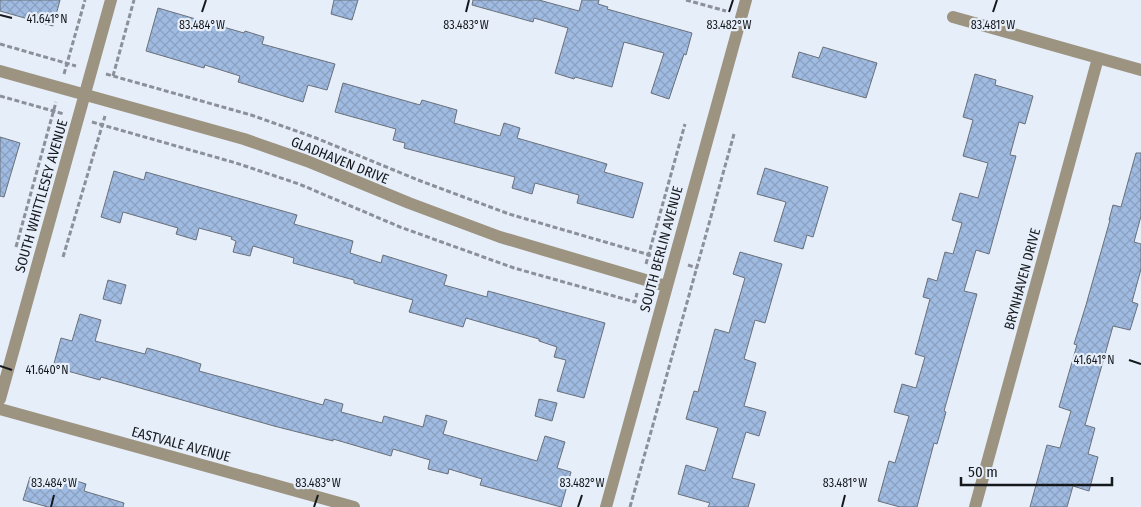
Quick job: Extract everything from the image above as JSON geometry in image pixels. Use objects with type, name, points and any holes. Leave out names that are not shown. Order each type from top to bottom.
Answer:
[{"type":"street","name":"SOUTH WHITTLESEY AVENUE","points":[[0,399],[111,0]]},
{"type":"street","name":"SOUTH BERLIN AVENUE","points":[[606,507],[746,0]]},
{"type":"street","points":[[953,17],[1141,70]]},
{"type":"street","name":"BRYNHAVEN DRIVE","points":[[975,507],[1098,58]]},
{"type":"street","name":"GLADHAVEN DRIVE","points":[[0,71],[235,137],[307,161],[409,203],[521,244],[666,286]]},
{"type":"street","name":"EASTVALE AVENUE","points":[[0,409],[354,507]]},
{"type":"path","points":[[16,247],[85,0]]},
{"type":"path","points":[[63,257],[110,101],[134,0]]},
{"type":"path","points":[[686,0],[729,12]]},
{"type":"path","points":[[0,44],[251,115],[316,138],[418,180],[508,214],[697,268]]},
{"type":"path","points":[[0,96],[236,163],[299,184],[400,227],[514,268],[635,302],[638,292]]},
{"type":"path","points":[[646,264],[685,124]]},
{"type":"path","points":[[630,507],[734,134]]},
{"type":"building","points":[[0,0],[60,0],[53,26],[0,11]]},
{"type":"building","points":[[334,0],[358,0],[352,20],[331,14]]},
{"type":"building","points":[[473,0],[539,0],[579,11],[582,0],[599,0],[598,4],[608,7],[607,9],[692,33],[686,55],[684,54],[669,99],[651,93],[664,53],[624,42],[612,87],[575,77],[574,79],[555,73],[568,28],[534,18],[533,22],[472,5]]},
{"type":"building","points":[[158,8],[264,37],[262,44],[335,64],[327,90],[308,85],[303,102],[238,82],[240,76],[205,65],[204,68],[146,51]]},
{"type":"building","points":[[823,47],[877,63],[866,98],[792,77],[799,52],[819,58]]},
{"type":"building","points":[[975,74],[996,80],[995,85],[1033,96],[1025,124],[1019,122],[1010,155],[1016,156],[989,254],[976,250],[964,291],[977,294],[944,411],[946,412],[937,444],[934,443],[917,507],[900,507],[878,501],[889,461],[895,463],[909,416],[894,412],[902,384],[916,388],[925,357],[915,354],[930,299],[923,297],[928,278],[937,281],[945,252],[953,254],[962,223],[952,220],[960,193],[978,198],[988,163],[963,156],[973,120],[963,117]]},
{"type":"building","points":[[343,83],[420,105],[422,100],[457,110],[454,123],[500,136],[504,123],[520,128],[517,138],[607,164],[604,172],[643,183],[633,218],[577,203],[579,195],[535,183],[532,194],[512,188],[515,177],[404,148],[405,143],[393,140],[396,129],[335,112]]},
{"type":"building","points":[[0,137],[20,143],[4,197],[0,196]]},
{"type":"building","points":[[1136,153],[1141,153],[1141,216],[1134,242],[1141,244],[1141,269],[1132,302],[1138,304],[1130,330],[1113,326],[1085,425],[1095,428],[1088,454],[1098,457],[1089,491],[1073,486],[1067,507],[1030,507],[1047,445],[1060,448],[1071,411],[1059,407],[1077,345],[1074,344],[1113,205],[1121,207]]},
{"type":"building","points":[[765,168],[828,187],[813,237],[807,235],[803,249],[774,241],[786,202],[757,194]]},
{"type":"building","points":[[114,171],[144,180],[146,172],[297,215],[294,224],[353,241],[350,253],[381,263],[383,255],[447,275],[444,285],[487,297],[488,291],[605,323],[584,398],[557,391],[566,360],[554,357],[557,347],[539,341],[539,339],[466,318],[463,327],[409,312],[413,300],[354,283],[354,280],[293,263],[294,258],[253,246],[250,256],[233,252],[236,241],[231,239],[232,237],[199,228],[196,240],[176,234],[178,228],[123,212],[120,223],[101,217]]},
{"type":"building","points":[[740,252],[782,264],[765,323],[755,320],[744,359],[756,363],[744,406],[766,412],[759,436],[746,432],[732,478],[755,484],[748,507],[708,507],[710,503],[678,494],[686,465],[705,471],[718,428],[686,419],[694,391],[698,392],[715,329],[729,333],[745,278],[733,274]]},
{"type":"building","points":[[108,280],[126,285],[121,304],[103,299]]},
{"type":"building","points":[[80,314],[101,320],[95,341],[145,354],[147,348],[179,357],[201,364],[199,371],[323,405],[325,399],[343,404],[341,412],[382,423],[384,416],[423,427],[426,415],[447,421],[443,434],[537,461],[545,436],[565,442],[557,468],[571,472],[561,507],[480,485],[482,479],[449,469],[448,474],[428,469],[430,460],[393,449],[391,456],[333,439],[333,441],[274,426],[101,377],[100,380],[53,367],[61,338],[72,341]]},
{"type":"building","points":[[539,399],[557,403],[552,421],[535,416]]},
{"type":"building","points":[[30,477],[61,486],[64,477],[86,484],[84,491],[124,503],[123,507],[48,507],[23,500]]}]
